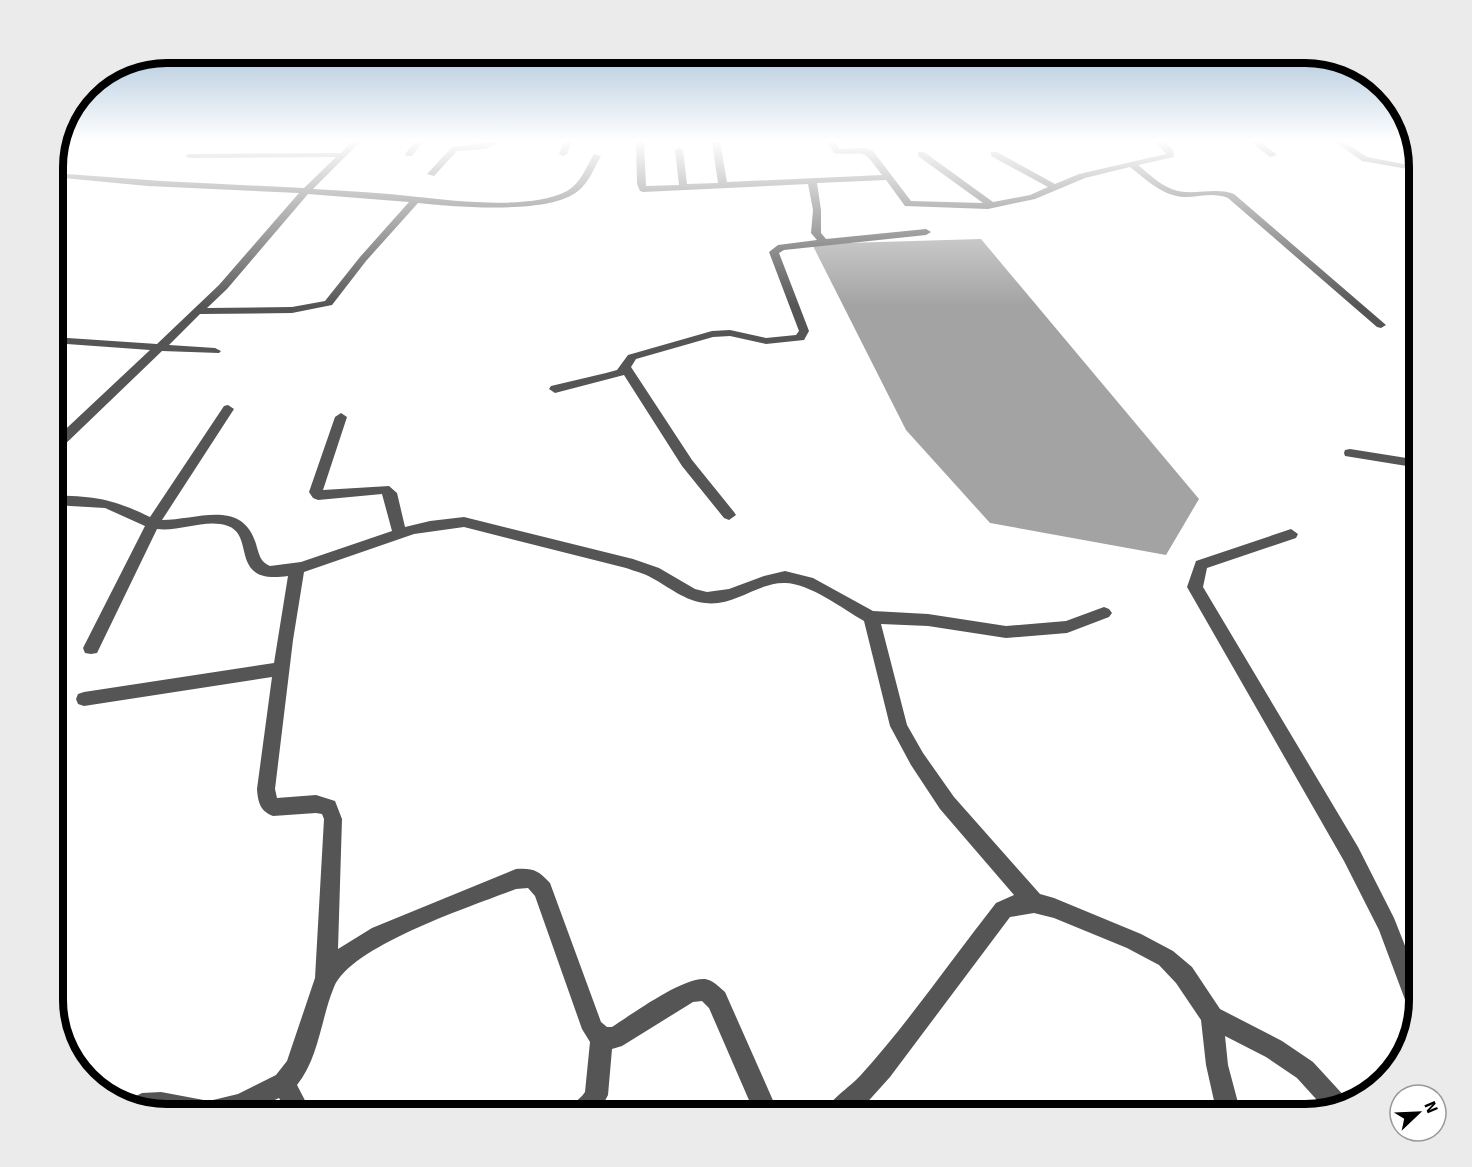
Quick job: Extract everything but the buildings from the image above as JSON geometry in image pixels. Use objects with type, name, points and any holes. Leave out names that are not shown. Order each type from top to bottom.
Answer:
[{"type":"street","points":[[63,439],[198,311],[245,263],[301,196]]},
{"type":"street","points":[[382,196],[500,203],[528,202],[558,196]]},
{"type":"street","points":[[815,196],[817,210],[816,233],[824,242]]},
{"type":"street","points":[[902,196],[908,204],[978,207],[1030,196]]},
{"type":"street","points":[[979,196],[991,205]]},
{"type":"street","points":[[1232,196],[1381,325]]},
{"type":"street","points":[[198,311],[284,310],[310,308],[328,303],[376,243],[417,199]]},
{"type":"street","points":[[555,388],[610,376],[626,368],[632,357],[712,334],[730,333],[766,341],[800,338],[804,331],[774,252],[781,247],[926,232]]},
{"type":"street","points":[[63,341],[215,351]]},
{"type":"street","points":[[626,368],[664,432],[709,493],[729,515]]},
{"type":"street","points":[[91,648],[153,523],[228,409]]},
{"type":"street","points":[[341,417],[316,492],[318,495],[384,489],[390,493],[400,534]]},
{"type":"street","points":[[1350,453],[1409,462]]},
{"type":"street","points":[[63,501],[111,504],[153,523],[163,525],[207,519],[237,524],[244,531],[256,565],[266,571],[297,569],[400,534],[437,524],[464,522],[628,563],[654,572],[691,594],[707,598],[730,595],[769,580],[785,577],[808,582],[871,616],[928,620],[1006,632],[1067,627],[1104,613]]},
{"type":"street","points":[[1291,534],[1201,565],[1195,587],[1351,855],[1387,925],[1409,982]]},
{"type":"street","points":[[243,1104],[284,1083],[296,1068],[326,978],[333,819],[328,807],[316,804],[273,807],[267,801],[281,669],[297,569]]},
{"type":"street","points":[[871,616],[899,726],[917,759],[947,803],[1034,903]]},
{"type":"street","points":[[84,699],[281,669]]},
{"type":"street","points":[[326,978],[346,956],[380,935],[516,879],[532,878],[543,890],[593,1029],[602,1038],[614,1038],[690,992],[706,990],[717,1000],[763,1104]]},
{"type":"street","points":[[849,1104],[882,1069],[1002,910],[1018,904],[1034,903],[1054,908],[1134,941],[1166,958],[1184,975],[1212,1017],[1217,1065],[1227,1104]]},
{"type":"street","points":[[1212,1017],[1274,1049],[1305,1070],[1332,1100]]},
{"type":"street","points":[[591,1104],[596,1095],[602,1038]]},
{"type":"street","points":[[284,1083],[295,1104]]},
{"type":"shaded area","points":[[981,239],[1199,499],[1166,555],[990,523],[906,430],[812,244]]}]
